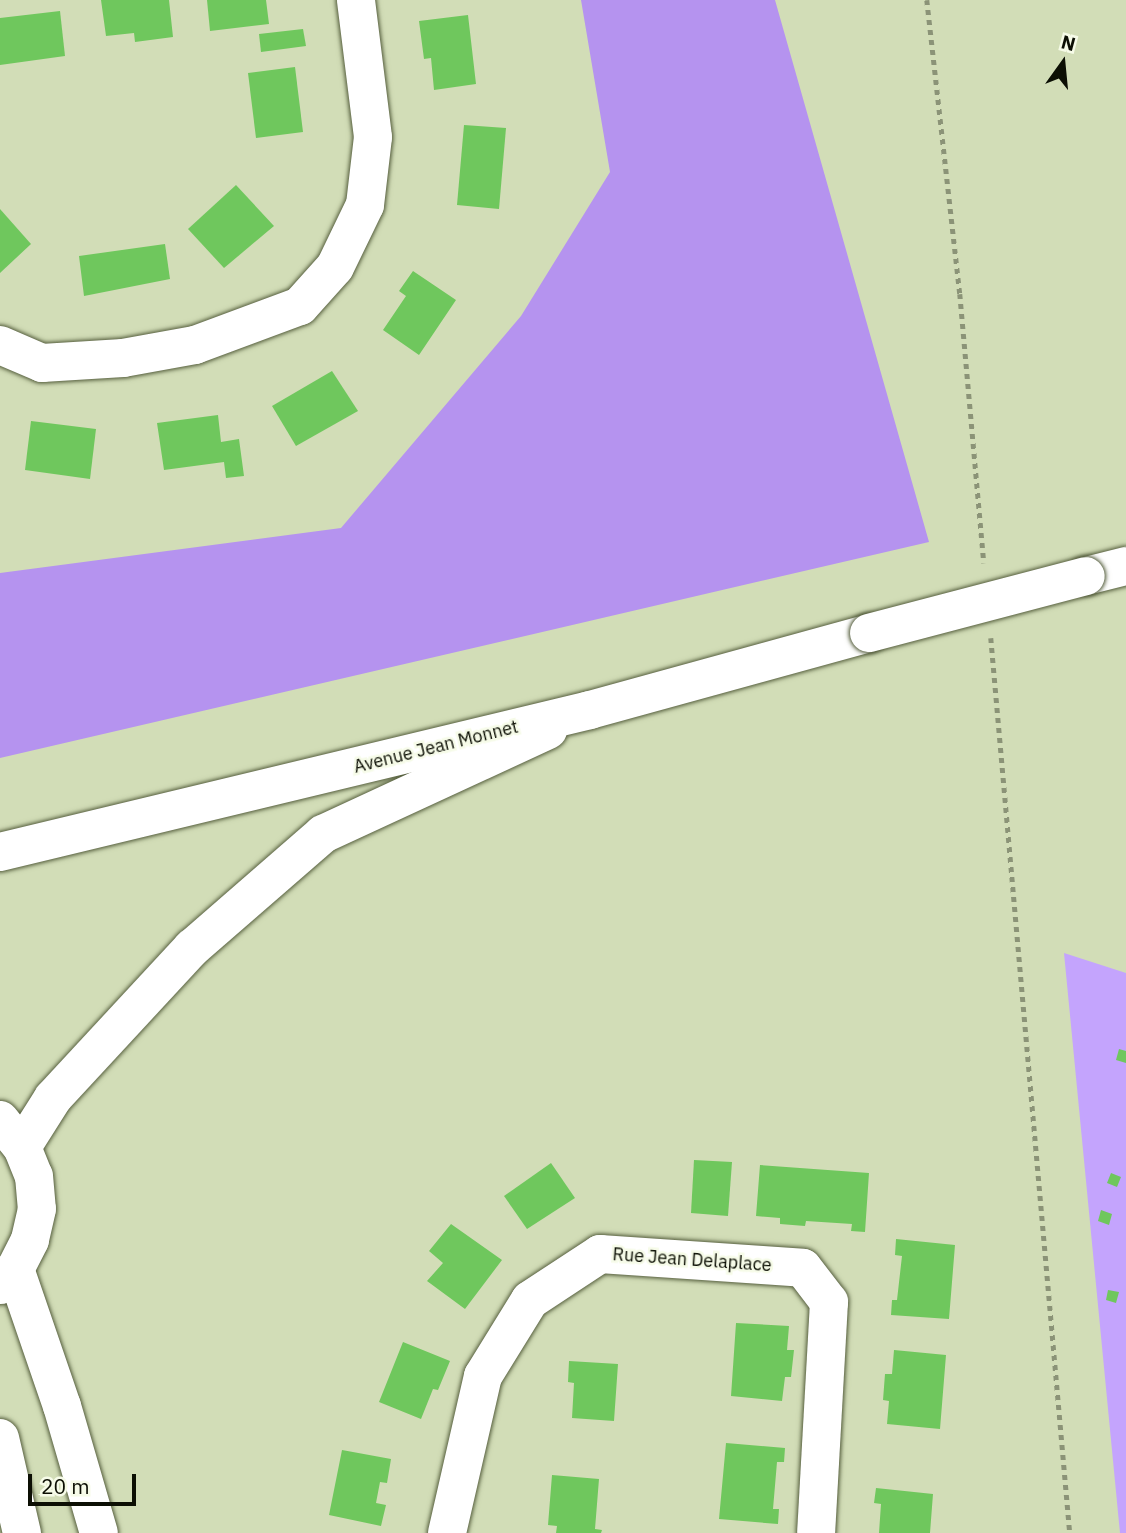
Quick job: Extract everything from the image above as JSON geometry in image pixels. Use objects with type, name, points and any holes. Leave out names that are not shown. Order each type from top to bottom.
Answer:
[{"type":"street","points":[[0,345],[42,363],[123,358],[195,345],[300,306],[335,267],[365,205],[373,138],[356,0]]},
{"type":"street","name":"Avenue Jean Monnet","points":[[0,852],[590,710],[1126,566]]},
{"type":"street","points":[[99,1533],[62,1406],[8,1277],[30,1240],[37,1209],[34,1176],[11,1133],[53,1098],[192,948],[323,834],[590,710]]},
{"type":"street","name":"Rue Jean Delaplace","points":[[447,1533],[483,1376],[530,1300],[600,1254],[803,1268],[829,1302],[816,1533]]},
{"type":"street","points":[[0,1438],[22,1533]]},
{"type":"path","points":[[927,0],[960,294],[985,573]]},
{"type":"path","points":[[990,628],[1070,1533]]},
{"type":"shaded area","points":[[581,0],[775,0],[929,542],[0,758],[0,573],[341,528],[521,316],[610,172]]},
{"type":"shaded area","points":[[1064,953],[1126,973],[1126,1533],[1120,1533]]},
{"type":"building","points":[[101,0],[169,0],[173,37],[135,42],[134,33],[106,36]]},
{"type":"building","points":[[207,0],[266,0],[269,24],[210,31]]},
{"type":"building","points":[[60,11],[65,56],[0,65],[0,18]]},
{"type":"building","points":[[468,15],[476,84],[434,90],[431,58],[424,59],[419,21]]},
{"type":"building","points":[[303,29],[306,46],[261,52],[259,34]]},
{"type":"building","points":[[295,67],[303,132],[256,138],[248,73]]},
{"type":"building","points":[[464,125],[506,128],[499,209],[457,205]]},
{"type":"building","points":[[236,185],[274,226],[224,268],[188,229]]},
{"type":"building","points":[[0,209],[31,244],[0,273]]},
{"type":"building","points":[[165,244],[170,279],[84,296],[79,256]]},
{"type":"building","points":[[413,271],[456,300],[419,355],[383,330],[406,296],[399,291]]},
{"type":"building","points":[[332,371],[358,411],[296,446],[272,406]]},
{"type":"building","points":[[218,415],[221,442],[239,439],[244,476],[226,478],[224,462],[164,470],[157,423]]},
{"type":"building","points":[[31,421],[96,429],[90,479],[25,470]]},
{"type":"building","points":[[1119,1049],[1126,1051],[1126,1063],[1116,1060]]},
{"type":"building","points":[[694,1160],[732,1162],[728,1216],[691,1213]]},
{"type":"building","points":[[551,1163],[575,1198],[527,1229],[504,1196]]},
{"type":"building","points":[[760,1165],[869,1173],[865,1232],[851,1231],[852,1224],[806,1221],[805,1226],[780,1224],[780,1218],[756,1216]]},
{"type":"building","points":[[1111,1173],[1121,1177],[1117,1187],[1107,1183]]},
{"type":"building","points":[[1101,1210],[1112,1214],[1109,1225],[1098,1221]]},
{"type":"building","points":[[451,1224],[502,1260],[465,1309],[427,1281],[443,1263],[429,1251]]},
{"type":"building","points":[[896,1239],[955,1245],[949,1319],[891,1315],[892,1300],[897,1300],[902,1256],[895,1255]]},
{"type":"building","points":[[1108,1290],[1119,1292],[1116,1303],[1106,1300]]},
{"type":"building","points":[[736,1323],[789,1326],[787,1350],[794,1350],[791,1377],[785,1377],[782,1401],[731,1396]]},
{"type":"building","points":[[403,1342],[450,1361],[438,1390],[433,1389],[421,1419],[379,1402]]},
{"type":"building","points":[[894,1350],[946,1355],[940,1429],[887,1424],[889,1401],[883,1400],[885,1374],[892,1374]]},
{"type":"building","points":[[569,1361],[618,1364],[614,1421],[572,1418],[574,1383],[568,1382]]},
{"type":"building","points":[[726,1443],[785,1448],[784,1462],[777,1462],[773,1509],[779,1509],[778,1524],[719,1519]]},
{"type":"building","points":[[342,1450],[391,1459],[387,1483],[380,1482],[376,1503],[386,1505],[381,1526],[329,1515]]},
{"type":"building","points":[[552,1475],[599,1479],[595,1529],[602,1530],[601,1533],[556,1533],[557,1526],[548,1525]]},
{"type":"building","points":[[876,1488],[933,1494],[930,1533],[879,1533],[881,1504],[874,1503]]}]
